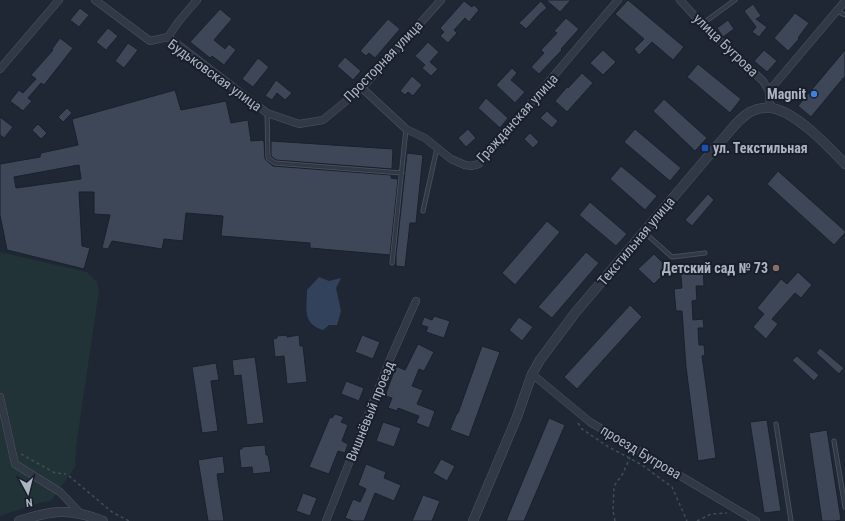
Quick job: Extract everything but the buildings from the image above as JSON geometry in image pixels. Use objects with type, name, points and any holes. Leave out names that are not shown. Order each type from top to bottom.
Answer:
[{"type":"street","points":[[0,69],[59,0]]},
{"type":"street","name":"Будьковская улица","points":[[95,0],[150,40],[168,38],[268,113],[299,124],[323,120]]},
{"type":"street","points":[[168,38],[179,21],[197,0]]},
{"type":"street","name":"Просторная улица","points":[[323,120],[362,88],[441,0]]},
{"type":"street","name":"Гражданская улица","points":[[362,88],[406,129],[425,138],[451,159],[470,166],[479,164],[618,0]]},
{"type":"street","name":"улица Бугрова","points":[[680,0],[702,24],[763,81],[769,91]]},
{"type":"street","points":[[845,1],[769,91],[770,107],[786,113],[802,124],[845,164]]},
{"type":"street","name":"Текстильная улица","points":[[473,521],[517,417],[532,374],[540,360],[575,313],[722,140],[749,112],[770,107]]},
{"type":"street","name":"Вишнёвый проезд","points":[[326,521],[391,357],[416,302]]},
{"type":"street","name":"проезд Бугрова","points":[[532,374],[590,422],[756,521]]},
{"type":"street","points":[[0,397],[16,464],[59,492],[80,513]]},
{"type":"street","points":[[19,521],[53,512],[67,511],[80,513],[103,521]]},
{"type":"lane","points":[[702,24],[735,0]]},
{"type":"lane","points":[[837,11],[845,15]]},
{"type":"lane","points":[[268,113],[268,158],[275,163],[402,173]]},
{"type":"lane","points":[[392,263],[406,129]]},
{"type":"lane","points":[[423,210],[437,148]]},
{"type":"lane","points":[[643,232],[672,257],[706,253]]},
{"type":"lane","points":[[776,424],[791,521]]},
{"type":"lane","points":[[834,441],[845,507]]},
{"type":"path","points":[[574,418],[582,429],[607,446],[642,465],[672,487],[687,521]]},
{"type":"path","points":[[12,448],[54,473],[66,474]]},
{"type":"path","points":[[615,521],[613,511],[614,486],[622,475],[630,458]]},
{"type":"path","points":[[69,476],[112,512],[129,521]]},
{"type":"path","points":[[697,521],[711,514],[729,513]]},
{"type":"shaded area","points":[[0,252],[87,272],[97,282],[99,290],[76,447],[75,467],[51,501],[42,502],[0,516]]},
{"type":"water","points":[[319,277],[329,281],[341,278],[336,288],[341,311],[337,325],[329,325],[323,330],[312,324],[307,314],[307,290]]},
{"type":"place","name":"Magnit","points":[[814,94]]},
{"type":"place","name":"ул. Текстильная","points":[[705,148]]},
{"type":"place","name":"Детский сад № 73","points":[[776,268]]}]
